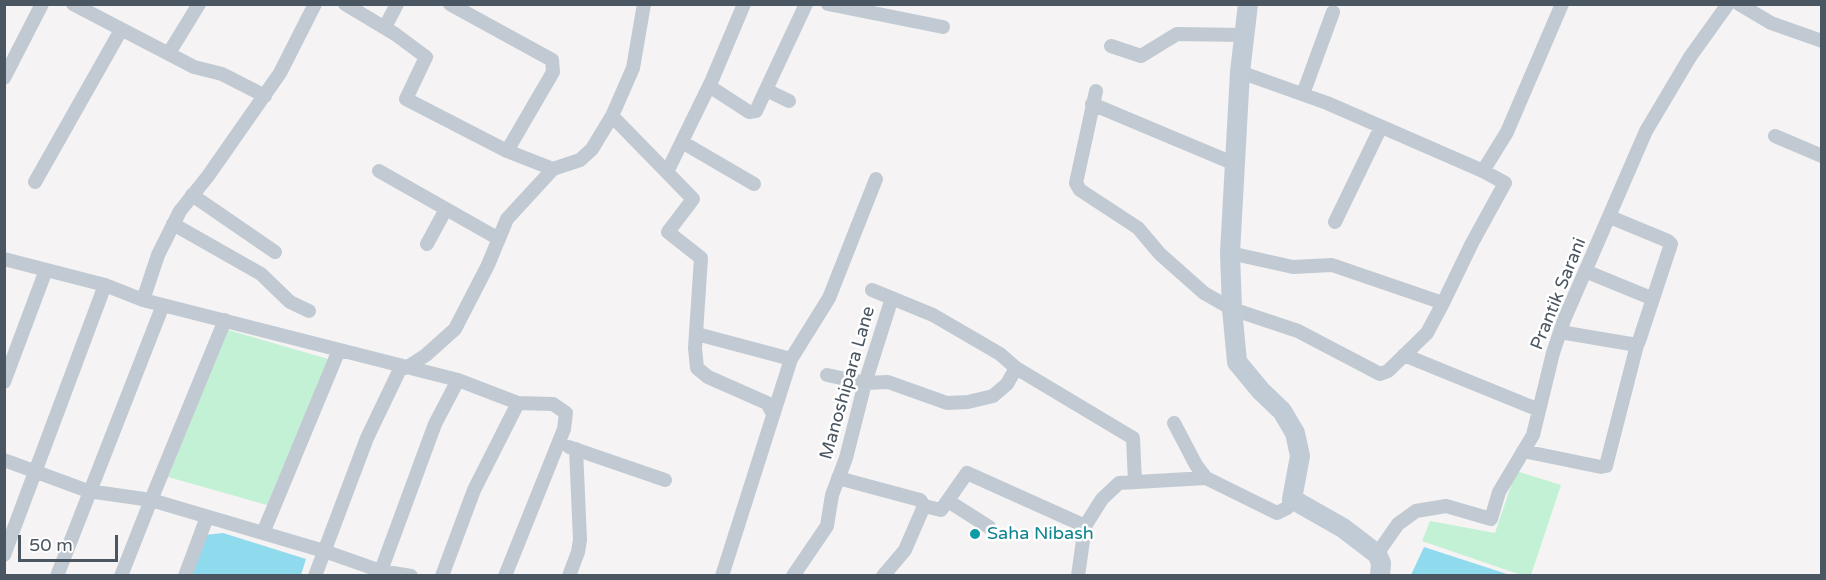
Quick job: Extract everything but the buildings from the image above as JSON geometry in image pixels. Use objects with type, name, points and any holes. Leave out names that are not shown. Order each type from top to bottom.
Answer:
[{"type":"street","points":[[4,78],[42,4]]},
{"type":"street","points":[[73,4],[194,67],[222,74],[265,96]]},
{"type":"street","points":[[169,53],[199,4]]},
{"type":"street","points":[[143,300],[158,255],[173,224],[280,73],[315,4]]},
{"type":"street","points":[[345,4],[385,27],[426,57],[406,99],[507,151],[553,169]]},
{"type":"street","points":[[385,27],[397,4]]},
{"type":"street","points":[[450,4],[552,60],[553,72],[507,151]]},
{"type":"street","points":[[315,576],[368,438],[404,367],[426,355],[455,329],[507,219],[553,169],[588,155],[612,116],[633,68],[644,4]]},
{"type":"street","points":[[667,172],[709,86],[744,4]]},
{"type":"street","points":[[709,86],[749,112],[756,111],[806,4]]},
{"type":"street","points":[[828,4],[944,27]]},
{"type":"street","points":[[1174,423],[1196,465],[1206,478],[1277,513],[1287,508],[1292,499],[1300,456],[1295,433],[1282,411],[1261,391],[1237,362],[1232,309],[1230,253],[1240,72],[1248,4]]},
{"type":"street","points":[[1483,171],[1507,132],[1562,4]]},
{"type":"street","name":"Prantik Sarani","points":[[1377,554],[1398,524],[1416,511],[1446,507],[1491,519],[1498,492],[1533,435],[1560,332],[1646,131],[1690,57],[1728,4]]},
{"type":"street","points":[[1739,4],[1771,23],[1821,41]]},
{"type":"street","points":[[1303,94],[1333,12]]},
{"type":"street","points":[[35,182],[121,30]]},
{"type":"street","points":[[1111,46],[1141,56],[1177,34],[1243,35]]},
{"type":"street","points":[[1235,164],[1094,98],[1076,175],[1080,190],[1138,228],[1160,254],[1204,293],[1232,309],[1298,331],[1380,374],[1389,371],[1426,333],[1505,183],[1483,171],[1303,94],[1240,72]]},
{"type":"street","points":[[766,90],[789,101]]},
{"type":"street","points":[[612,116],[693,199],[668,232],[701,258],[697,368],[708,377],[767,403],[772,412]]},
{"type":"street","points":[[1335,222],[1381,127]]},
{"type":"street","points":[[1775,136],[1821,156]]},
{"type":"street","points":[[681,142],[754,184]]},
{"type":"street","points":[[379,171],[499,239]]},
{"type":"street","points":[[722,576],[772,412],[791,359],[829,298],[876,179]]},
{"type":"street","points":[[192,195],[274,252]]},
{"type":"street","points":[[427,244],[446,209]]},
{"type":"street","points":[[1523,451],[1601,467],[1606,466],[1637,345],[1671,244],[1610,217]]},
{"type":"street","points":[[173,224],[261,274],[290,302],[309,311]]},
{"type":"street","points":[[1230,253],[1293,267],[1332,265],[1443,303]]},
{"type":"street","points":[[4,259],[105,285],[143,300],[458,380],[518,402],[553,404],[567,413],[558,443],[505,576]]},
{"type":"street","points":[[4,382],[46,270]]},
{"type":"street","points":[[1585,271],[1651,298]]},
{"type":"street","points":[[4,555],[105,285]]},
{"type":"street","points":[[872,290],[970,335],[1000,354],[1016,368],[1133,438],[1135,482]]},
{"type":"street","name":"Manoshipara Lane","points":[[793,576],[827,526],[832,495],[892,298]]},
{"type":"street","points":[[57,576],[88,491],[164,305]]},
{"type":"street","points":[[121,576],[225,321]]},
{"type":"street","points":[[1560,332],[1637,345]]},
{"type":"street","points":[[697,334],[791,359]]},
{"type":"street","points":[[263,533],[339,350]]},
{"type":"street","points":[[1404,355],[1539,410]]},
{"type":"street","points":[[827,375],[865,383],[888,382],[946,403],[968,402],[993,396],[1007,384],[1016,368]]},
{"type":"street","points":[[380,573],[435,424],[458,380]]},
{"type":"street","points":[[442,576],[474,490],[518,402]]},
{"type":"street","points":[[558,443],[665,480]]},
{"type":"street","points":[[576,449],[581,517],[578,552],[581,576]]},
{"type":"street","points":[[4,460],[88,491],[151,500],[324,551],[380,573],[411,576]]},
{"type":"street","points":[[883,576],[905,550],[924,506],[939,512],[967,473],[1085,526]]},
{"type":"street","name":"Manoshipara Lane","points":[[838,478],[920,500],[924,506]]},
{"type":"street","points":[[1078,576],[1085,526],[1102,499],[1119,483],[1206,478]]},
{"type":"street","points":[[1292,499],[1343,528],[1377,554],[1381,563],[1380,576]]},
{"type":"street","points":[[948,501],[989,527]]},
{"type":"street","points":[[185,576],[207,517]]},
{"type":"street","points":[[569,576],[578,552]]},
{"type":"green space","points":[[228,330],[328,359],[267,505],[168,477]]},
{"type":"green space","points":[[1516,471],[1561,485],[1531,575],[1521,575],[1422,541],[1430,521],[1495,533]]},
{"type":"water","points":[[223,533],[306,559],[301,575],[190,576],[205,535]]},
{"type":"water","points":[[1424,547],[1510,575],[1411,575]]},
{"type":"place","name":"Saha Nibash","points":[[975,534]]}]
